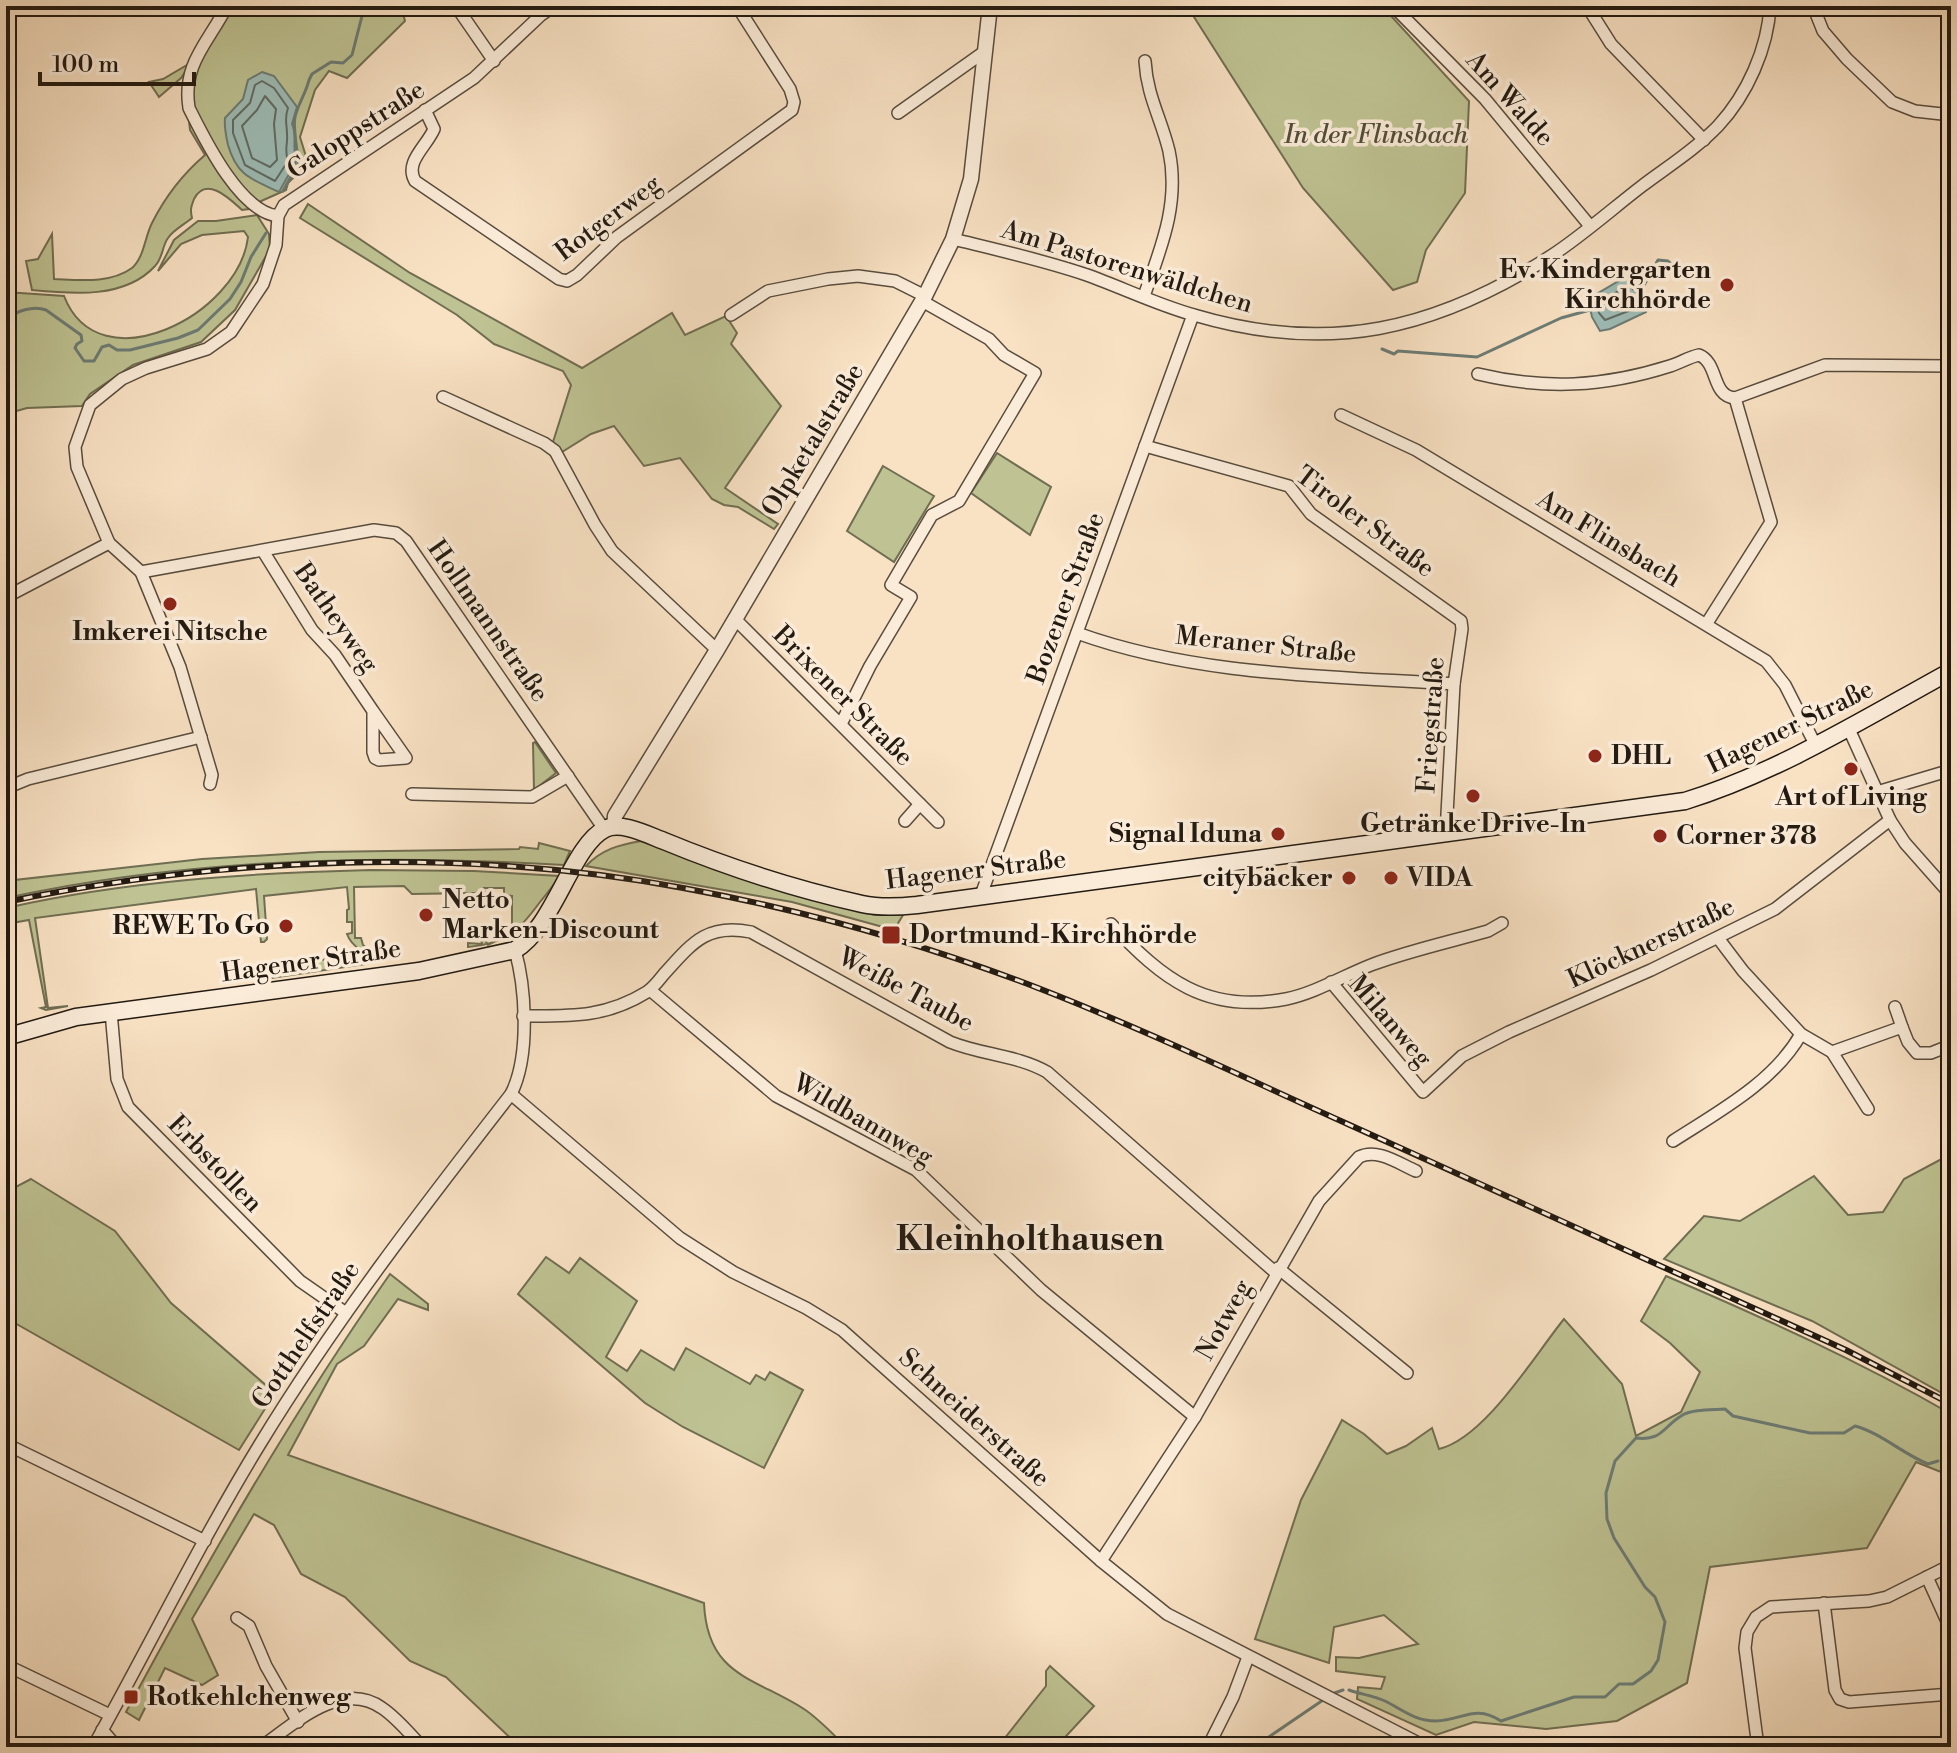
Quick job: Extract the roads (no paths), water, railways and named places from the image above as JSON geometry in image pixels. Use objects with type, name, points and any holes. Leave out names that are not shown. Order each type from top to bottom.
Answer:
[{"type":"main road","name":"Hagener Straße","points":[[609,828],[640,831],[740,870],[873,906],[917,905],[1685,801],[1745,780],[1951,671]]},
{"type":"main road","points":[[515,950],[524,945],[544,919],[579,858],[609,828]]},
{"type":"main road","name":"Hagener Straße","points":[[6,1037],[51,1023],[111,1012],[392,975],[498,956],[515,950]]},
{"type":"street","points":[[227,6],[191,68],[189,108],[238,190],[260,211],[278,216]]},
{"type":"street","points":[[456,6],[494,61]]},
{"type":"street","name":"Galoppstraße","points":[[109,543],[77,467],[75,447],[90,405],[122,379],[207,349],[231,332],[255,299],[268,272],[276,245],[278,216],[284,205],[474,78],[554,6]]},
{"type":"street","name":"Rotgerweg","points":[[425,110],[434,129],[412,163],[411,175],[415,181],[559,279],[567,281],[617,237],[792,110],[794,102],[790,89],[737,6]]},
{"type":"street","name":"Olpketalstraße","points":[[609,828],[924,298],[953,239],[971,179],[990,6]]},
{"type":"street","name":"Am Walde","points":[[1393,6],[1485,99],[1590,226]]},
{"type":"street","points":[[1587,6],[1611,44],[1704,140]]},
{"type":"street","name":"Am Pastorenwäldchen","points":[[953,239],[1045,261],[1193,315],[1243,327],[1295,334],[1337,334],[1402,325],[1446,311],[1483,294],[1551,255],[1704,140],[1736,104],[1749,80],[1761,50],[1770,6]]},
{"type":"street","points":[[1813,6],[1823,31],[1892,102],[1915,111],[1951,115]]},
{"type":"street","points":[[898,113],[984,52]]},
{"type":"street","points":[[1144,296],[1169,225],[1173,181],[1162,127],[1146,85],[1145,61]]},
{"type":"street","points":[[731,315],[768,291],[858,276],[895,281],[989,339],[1004,355],[1035,373],[959,501],[932,515],[891,585],[911,597],[870,666],[841,724]]},
{"type":"street","name":"Bozener Straße","points":[[981,895],[1193,315]]},
{"type":"street","points":[[1478,374],[1517,384],[1554,386],[1593,383],[1651,371],[1699,355],[1709,362],[1722,393],[1735,398],[1825,365],[1951,366]]},
{"type":"street","points":[[443,397],[544,443],[555,451],[612,551],[717,650]]},
{"type":"street","points":[[1707,623],[1771,522],[1735,398]]},
{"type":"street","name":"Am Flinsbach","points":[[1341,415],[1416,450],[1766,661],[1785,685],[1815,744]]},
{"type":"street","name":"Tiroler Straße","points":[[1145,446],[1289,486],[1311,514],[1461,621]]},
{"type":"street","points":[[1951,520],[1951,569]]},
{"type":"street","name":"Hollmannstraße","points":[[141,572],[374,530],[396,533],[406,541],[568,776],[609,828]]},
{"type":"street","points":[[6,597],[109,543],[141,572],[180,667],[212,775],[210,784]]},
{"type":"street","name":"Batheyweg","points":[[263,551],[312,630],[335,655],[373,711]]},
{"type":"street","name":"Brixener Straße","points":[[735,619],[938,822]]},
{"type":"street","name":"Friegstraße","points":[[1446,833],[1454,684],[1461,621]]},
{"type":"street","name":"Meraner Straße","points":[[1077,633],[1103,642],[1222,666],[1282,674],[1454,684]]},
{"type":"street","points":[[1848,727],[1890,820],[1905,843],[1951,895]]},
{"type":"street","points":[[6,788],[28,779],[201,737]]},
{"type":"street","points":[[1877,792],[1951,770]]},
{"type":"street","points":[[412,794],[532,797],[568,776]]},
{"type":"street","name":"Brixener Straße","points":[[905,821],[920,804]]},
{"type":"street","name":"Klöcknerstraße","points":[[1423,1092],[1462,1056],[1651,970],[1775,909],[1890,820]]},
{"type":"street","points":[[1331,982],[1372,965],[1488,931],[1502,923]]},
{"type":"street","name":"Milanweg","points":[[1111,924],[1140,955],[1171,981],[1227,1001],[1288,999],[1331,982],[1423,1092]]},
{"type":"street","name":"Weiße Taube","points":[[523,1016],[587,1016],[623,1004],[650,990],[686,951],[706,935],[731,928],[751,932],[950,1042],[970,1050],[1030,1063],[1047,1072],[1277,1270],[1407,1373]]},
{"type":"street","points":[[1718,938],[1743,971],[1801,1034],[1832,1052],[1868,1109]]},
{"type":"street","name":"Gotthelfstraße","points":[[93,1747],[266,1434],[389,1251],[511,1094],[520,1066],[523,1016],[521,970],[515,950]]},
{"type":"street","name":"Wildbannweg","points":[[650,990],[776,1096],[916,1170],[1041,1290],[1195,1417]]},
{"type":"street","points":[[1895,1007],[1908,1042],[1917,1053],[1931,1053],[1951,1045]]},
{"type":"street","name":"Erbstollen","points":[[111,1012],[117,1079],[128,1107],[300,1281],[346,1313]]},
{"type":"street","points":[[1832,1052],[1902,1027]]},
{"type":"street","points":[[1673,1141],[1735,1100],[1780,1064],[1801,1034]]},
{"type":"street","name":"Schneiderstraße","points":[[511,1094],[680,1238],[733,1272],[806,1308],[842,1330],[1101,1561],[1167,1614],[1426,1747]]},
{"type":"street","name":"Notweg","points":[[1101,1561],[1195,1417],[1319,1201],[1359,1157],[1367,1153],[1416,1171]]},
{"type":"street","points":[[6,1444],[205,1541]]},
{"type":"street","points":[[1758,1747],[1745,1648],[1747,1632],[1756,1617],[1771,1607],[1887,1597],[1951,1565]]},
{"type":"street","points":[[1927,1577],[1951,1630]]},
{"type":"street","points":[[1824,1603],[1835,1690],[1840,1699],[1849,1702],[1951,1694]]},
{"type":"street","points":[[237,1618],[249,1626],[266,1666],[298,1722]]},
{"type":"street","points":[[1208,1747],[1233,1697],[1248,1657]]},
{"type":"street","points":[[6,1665],[110,1715]]},
{"type":"street","points":[[261,1747],[322,1706],[348,1697],[363,1699],[381,1707],[422,1747]]},
{"type":"street","points":[[102,1730],[117,1747]]},
{"type":"water","points":[[262,72],[274,76],[297,107],[292,124],[297,160],[279,192],[253,180],[241,170],[232,155],[225,132],[225,118],[243,99],[248,80]]},
{"type":"water","points":[[1629,275],[1645,290],[1646,312],[1600,331],[1592,317],[1588,299]]},
{"type":"waterway","points":[[283,191],[299,162],[296,112],[309,80],[312,74],[331,62],[343,63],[352,55],[362,16],[374,6]]},
{"type":"waterway","points":[[6,320],[25,310],[46,310],[81,335],[82,341],[75,348],[84,361],[94,361],[102,347],[109,345],[117,350],[130,350],[178,338],[198,330],[230,299],[266,233]]},
{"type":"waterway","points":[[1643,287],[1658,260],[1668,261],[1678,270]]},
{"type":"waterway","points":[[1382,349],[1394,354],[1398,351],[1477,357],[1561,318],[1590,310]]},
{"type":"waterway","points":[[1349,1690],[1381,1699],[1422,1719],[1436,1721],[1476,1713],[1501,1721],[1574,1697],[1605,1697],[1619,1684],[1633,1684],[1651,1671],[1658,1660],[1665,1622],[1655,1597],[1645,1587],[1614,1538],[1607,1519],[1606,1493],[1615,1461],[1636,1438],[1657,1436],[1686,1414],[1725,1409],[1733,1416],[1810,1433],[1844,1433],[1855,1426],[1874,1433],[1928,1464],[1938,1461]]},
{"type":"waterway","points":[[1332,1694],[1343,1690]]},
{"type":"waterway","points":[[1254,1747],[1326,1698]]},
{"type":"railway","points":[[6,902],[173,875],[258,867],[430,863],[600,875],[683,888],[818,918],[951,957],[1115,1019],[1846,1350],[1951,1404]]},
{"type":"place","name":"Ev. Kindergarten Kirchhörde","points":[[1727,285]]},
{"type":"place","name":"Imkerei Nitsche","points":[[170,604]]},
{"type":"place","name":"DHL","points":[[1595,756]]},
{"type":"place","name":"Art of Living","points":[[1851,769]]},
{"type":"place","name":"Getränke Drive-In","points":[[1473,796]]},
{"type":"place","name":"Signal Iduna","points":[[1278,834]]},
{"type":"place","name":"Corner 378","points":[[1660,836]]},
{"type":"place","name":"citybäcker","points":[[1349,878]]},
{"type":"place","name":"VIDA","points":[[1391,878]]},
{"type":"place","name":"Netto Marken-Discount","points":[[426,915]]},
{"type":"place","name":"REWE To Go","points":[[286,926]]},
{"type":"place","name":"Dortmund-Kirchhörde","points":[[891,935]]},
{"type":"place","name":"Rotkehlchenweg","points":[[131,1697]]},
{"type":"district","name":"Kleinholthausen","points":[[1030,1240]]},
{"type":"park label","name":"In der Flinsbach","points":[[1376,135]]}]
